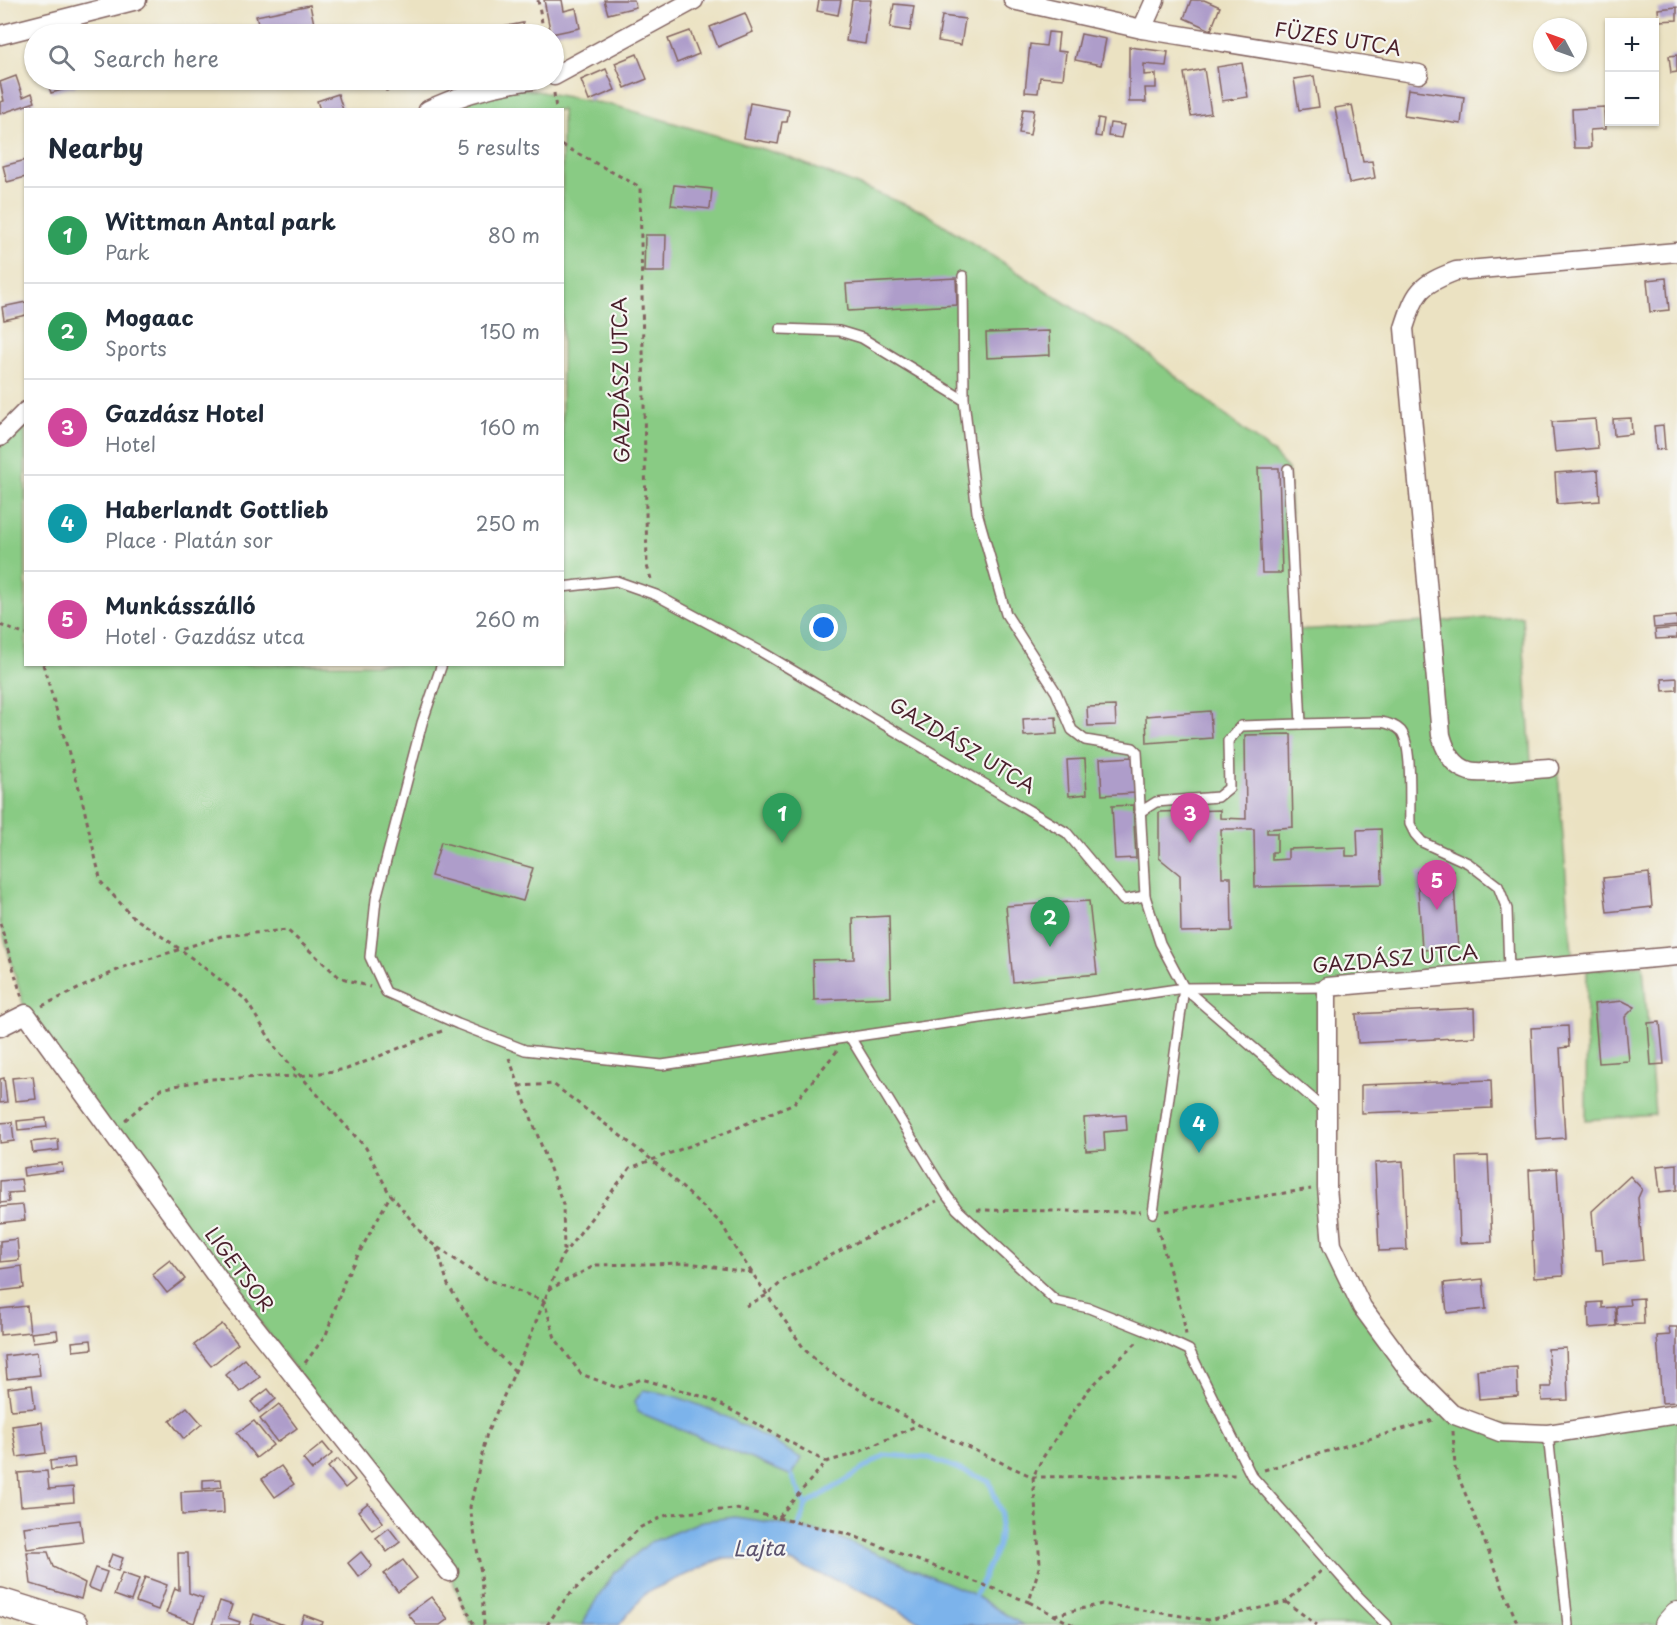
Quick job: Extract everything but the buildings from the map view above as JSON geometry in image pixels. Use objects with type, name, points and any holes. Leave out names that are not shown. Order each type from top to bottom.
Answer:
[{"type":"main road","points":[[1,1596],[74,1625]]},
{"type":"main road","points":[[1668,1625],[1677,1615]]},
{"type":"street","points":[[43,24],[136,0]]},
{"type":"street","points":[[564,71],[694,0]]},
{"type":"street","name":"FÜZES UTCA","points":[[1013,0],[1142,29],[1419,74]]},
{"type":"street","points":[[1142,29],[1155,0]]},
{"type":"street","points":[[0,35],[24,29]]},
{"type":"street","points":[[438,107],[483,90]]},
{"type":"street","points":[[1549,768],[1482,772],[1468,770],[1454,761],[1446,752],[1441,735],[1404,328],[1413,299],[1431,281],[1456,271],[1677,252]]},
{"type":"street","points":[[0,437],[24,413]]},
{"type":"street","name":"GAZDÁSZ UTCA","points":[[1327,987],[1677,956]]},
{"type":"street","points":[[1327,987],[1327,1186],[1332,1245],[1362,1307],[1410,1372],[1452,1414],[1500,1432],[1548,1434],[1677,1414]]},
{"type":"street","points":[[0,1028],[26,1014]]},
{"type":"street","name":"LIGETSOR","points":[[26,1014],[233,1299],[449,1572]]},
{"type":"lane","points":[[963,276],[964,400],[977,512],[1006,614],[1056,692],[1072,730],[1084,740],[1133,748],[1137,752],[1145,896],[1160,943],[1184,988],[1327,1111]]},
{"type":"lane","points":[[780,329],[839,332],[862,338],[964,400]]},
{"type":"lane","points":[[1288,469],[1301,724]]},
{"type":"lane","points":[[564,587],[616,581],[656,595]]},
{"type":"lane","name":"GAZDÁSZ UTCA","points":[[656,595],[798,674],[1067,833],[1123,900],[1145,896]]},
{"type":"lane","points":[[386,992],[370,957],[376,899],[422,723],[441,666]]},
{"type":"lane","points":[[1140,812],[1156,802],[1218,797],[1229,788],[1228,741],[1242,726],[1380,722],[1392,724],[1400,729],[1406,738],[1410,824],[1422,842],[1468,863],[1498,886],[1507,909],[1509,971]]},
{"type":"lane","name":"GAZDÁSZ UTCA","points":[[386,992],[458,1024],[525,1050],[662,1065],[1184,988],[1327,987]]},
{"type":"lane","points":[[1153,1213],[1184,988]]},
{"type":"lane","points":[[850,1037],[946,1196],[957,1209],[1056,1301],[1089,1308],[1189,1350],[1251,1474],[1329,1564],[1387,1625]]},
{"type":"lane","points":[[1548,1434],[1568,1625]]},
{"type":"path","points":[[538,0],[542,24]]},
{"type":"path","name":"GAZDÁSZ UTCA","points":[[564,146],[640,187],[647,566],[656,595]]},
{"type":"path","points":[[0,625],[24,634]]},
{"type":"path","points":[[45,666],[81,795],[101,882],[132,916],[180,949],[245,999],[277,1050],[366,1148],[391,1194],[427,1240],[479,1276],[544,1301]]},
{"type":"path","points":[[0,923],[26,1014],[124,967],[222,936],[287,930],[339,977],[386,992]]},
{"type":"path","points":[[112,1131],[160,1089],[208,1079],[300,1076],[347,1069],[419,1042],[458,1024]]},
{"type":"path","points":[[484,1625],[481,1573],[470,1507],[488,1433],[564,1253],[630,1168],[725,1133],[794,1103],[850,1037]]},
{"type":"path","points":[[504,1042],[563,1204],[564,1253]]},
{"type":"path","points":[[519,1086],[554,1084],[652,1160],[722,1224],[805,1350],[819,1363],[919,1425],[1033,1477],[1251,1474],[1452,1414],[1455,1468],[1518,1625]]},
{"type":"path","points":[[295,1377],[326,1335],[345,1279],[391,1194]]},
{"type":"path","points":[[746,1306],[767,1295],[785,1279],[946,1196]]},
{"type":"path","points":[[1153,1213],[1183,1317],[1189,1350]]},
{"type":"path","points":[[437,1247],[448,1285],[483,1340],[515,1371]]},
{"type":"path","points":[[548,1290],[596,1265],[689,1263],[753,1274]]},
{"type":"path","points":[[544,1301],[555,1338],[581,1374],[618,1388],[642,1379],[711,1399],[826,1462]]},
{"type":"path","points":[[1029,1602],[1040,1564],[1033,1477],[1086,1391],[1148,1331]]},
{"type":"path","points":[[778,1518],[826,1462],[857,1453],[919,1425]]},
{"type":"path","points":[[547,1625],[566,1598],[642,1527],[669,1514],[736,1509],[848,1534],[1029,1602],[1073,1625]]},
{"type":"path","points":[[1054,1615],[1102,1604],[1208,1620],[1286,1602],[1329,1564]]},
{"type":"path","points":[[449,1572],[474,1625]]},
{"type":"path","points":[[1286,1602],[1317,1625]]},
{"type":"green space","points":[[485,90],[531,90],[616,106],[783,155],[924,212],[1095,322],[1126,337],[1273,453],[1288,469],[1298,630],[1522,616],[1531,762],[1557,760],[1573,965],[1327,987],[1332,1245],[1362,1307],[1452,1414],[1548,1434],[1677,1414],[1677,1616],[1668,1625],[958,1625],[890,1587],[741,1546],[658,1562],[604,1625],[471,1625],[449,1572],[26,1014],[0,923],[0,437],[24,412],[24,666],[564,666],[564,108],[443,108]]},
{"type":"green space","points":[[1643,965],[1655,1115],[1586,1120],[1587,970]],"holes":[[[1623,1001],[1625,1017],[1599,1063],[1594,1004]]]},
{"type":"water","points":[[643,1390],[663,1393],[704,1407],[745,1426],[801,1458],[792,1476],[638,1412],[635,1401]]},
{"type":"water","name":"Lajta","points":[[735,1517],[832,1535],[971,1593],[1023,1625],[926,1625],[867,1593],[779,1557],[721,1559],[647,1592],[619,1625],[583,1625],[589,1611],[614,1573],[649,1543],[702,1521]]},
{"type":"waterway","points":[[797,1532],[806,1505],[885,1455],[930,1458],[989,1481],[1001,1512],[998,1546],[972,1602]]},
{"type":"waterway","points":[[792,1476],[806,1505]]},
{"type":"place","name":"Wittman Antal park","points":[[782,843]]},
{"type":"place","name":"Gazdász Hotel","points":[[1190,843]]},
{"type":"place","name":"Munkásszálló","points":[[1437,910]]},
{"type":"place","name":"Mogaac","points":[[1050,947]]},
{"type":"place","name":"Haberlandt Gottlieb","points":[[1199,1153]]}]
